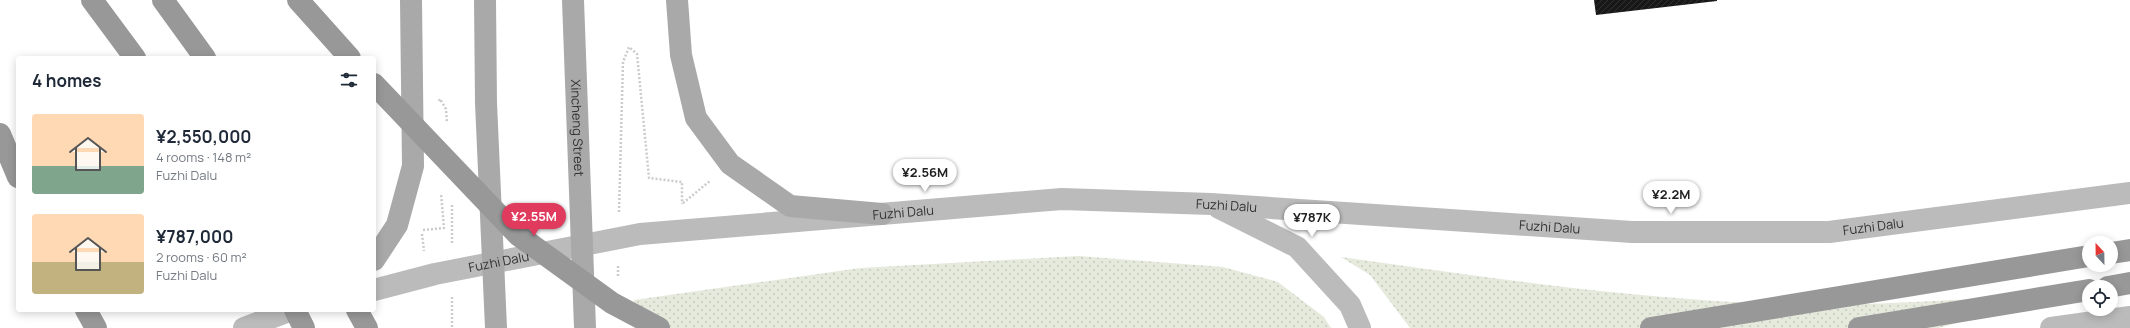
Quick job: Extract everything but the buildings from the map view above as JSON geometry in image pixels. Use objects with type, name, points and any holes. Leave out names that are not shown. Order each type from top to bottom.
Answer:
[{"type":"highway","points":[[92,0],[134,56]]},
{"type":"highway","points":[[163,0],[204,56]]},
{"type":"highway","points":[[298,0],[348,56]]},
{"type":"highway","points":[[376,86],[518,234],[612,303],[659,328]]},
{"type":"highway","points":[[0,134],[16,172]]},
{"type":"highway","points":[[2118,252],[2130,250]]},
{"type":"highway","points":[[1651,328],[2082,257]]},
{"type":"highway","points":[[2118,285],[2130,283]]},
{"type":"highway","points":[[1859,328],[2082,291]]},
{"type":"highway","points":[[87,312],[96,328]]},
{"type":"highway","points":[[296,312],[304,328]]},
{"type":"highway","points":[[358,312],[367,328]]},
{"type":"main road","points":[[376,257],[397,225],[413,166],[411,0]]},
{"type":"main road","points":[[485,0],[486,103],[496,328]]},
{"type":"main road","name":"Xincheng Street","points":[[573,0],[585,328]]},
{"type":"main road","points":[[677,0],[681,55],[696,118],[730,164],[790,206],[882,214]]},
{"type":"main road","name":"Fuzhi Dalu","points":[[376,289],[435,274],[640,234],[1062,199],[1211,204],[1632,232],[1829,232],[2130,193]]},
{"type":"main road","points":[[1211,204],[1297,247],[1350,305],[1360,328]]},
{"type":"main road","points":[[244,328],[287,312]]},
{"type":"main road","points":[[2051,328],[2130,317]]},
{"type":"path","points":[[620,166],[623,62],[629,47],[637,54],[649,178],[682,182],[683,204],[676,205]]},
{"type":"path","points":[[424,252],[422,230],[444,228]]},
{"type":"shaded area","points":[[1079,256],[1223,267],[1278,282],[1324,317],[1331,328],[637,328],[634,300],[860,268]]},
{"type":"shaded area","points":[[1341,257],[1493,278],[1646,296],[1697,300],[1819,305],[2035,295],[2040,300],[1939,328],[1410,328],[1370,275]]}]
